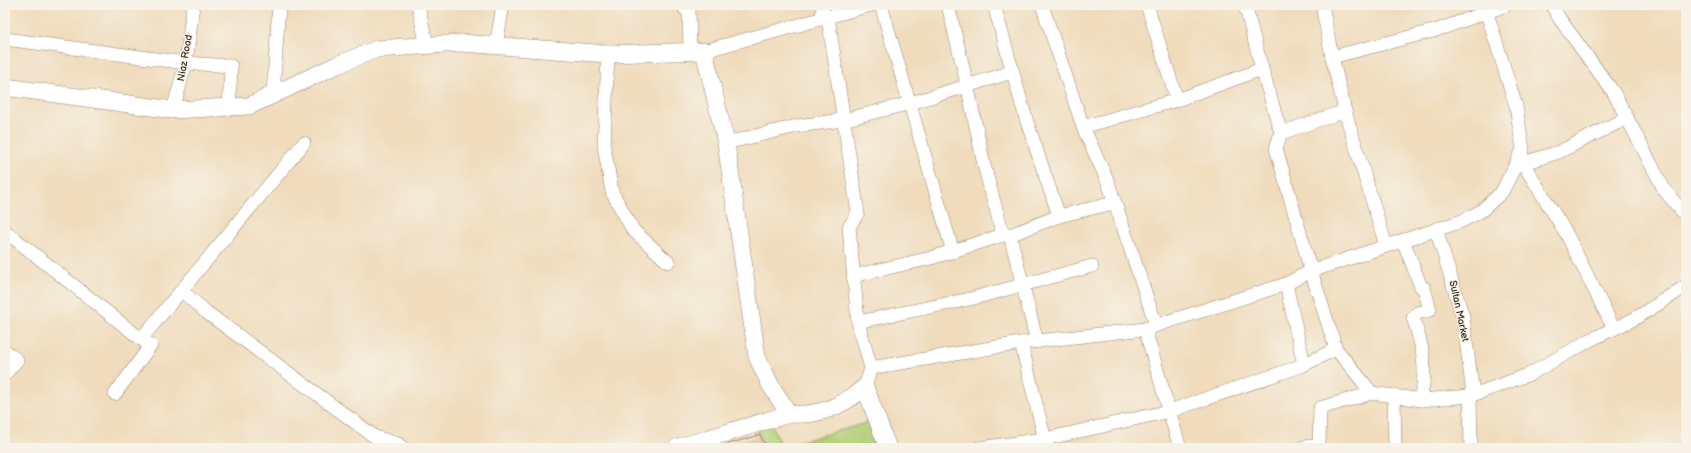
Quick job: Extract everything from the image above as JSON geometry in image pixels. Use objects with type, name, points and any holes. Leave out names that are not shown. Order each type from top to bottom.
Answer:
[{"type":"street","name":"Niaz Road","points":[[173,110],[186,63],[193,5]]},
{"type":"street","points":[[273,95],[279,5]]},
{"type":"street","points":[[418,5],[427,46]]},
{"type":"street","points":[[496,46],[503,5]]},
{"type":"street","points":[[685,5],[685,9],[689,8],[697,51],[726,143],[757,357],[771,386],[789,414]]},
{"type":"street","points":[[676,448],[789,414],[808,415],[829,409],[852,398],[865,387],[871,368],[858,322],[849,227],[858,213],[823,5]]},
{"type":"street","points":[[5,87],[173,110],[229,108],[249,106],[377,49],[462,43],[608,54],[697,51],[872,5]]},
{"type":"street","points":[[881,5],[953,252]]},
{"type":"street","points":[[948,5],[984,165],[1006,235],[1024,285],[1037,342]]},
{"type":"street","points":[[994,5],[1035,149],[1059,216]]},
{"type":"street","points":[[1042,5],[1083,127],[1108,182],[1114,203],[1142,278],[1150,327],[1180,448]]},
{"type":"street","points":[[1147,5],[1177,100]]},
{"type":"street","points":[[1246,5],[1262,69],[1282,133],[1276,148],[1311,271],[1336,349],[1372,393]]},
{"type":"street","points":[[1322,5],[1332,58],[1345,111],[1386,246]]},
{"type":"street","points":[[1332,58],[1437,30],[1507,5]]},
{"type":"street","points":[[1552,5],[1559,18],[1614,93],[1665,191],[1686,216]]},
{"type":"street","points":[[871,368],[1021,343],[1150,327],[1286,284],[1311,271],[1462,221],[1481,211],[1502,192],[1523,150],[1516,106],[1487,13]]},
{"type":"street","points":[[5,38],[186,63],[231,66],[229,108]]},
{"type":"street","points":[[608,54],[604,146],[612,192],[633,230],[668,262]]},
{"type":"street","points":[[1083,127],[1177,100],[1262,69]]},
{"type":"street","points":[[726,143],[797,126],[843,120],[910,103],[967,84],[1012,72]]},
{"type":"street","points":[[1282,133],[1345,111]]},
{"type":"street","points":[[1519,157],[1527,162],[1559,152],[1627,118]]},
{"type":"street","points":[[141,339],[304,142]]},
{"type":"street","points":[[1519,157],[1566,232],[1614,329]]},
{"type":"street","points":[[853,276],[953,252],[1059,216],[1114,203]]},
{"type":"street","name":"Sultan Market","points":[[1436,229],[1463,317],[1471,395],[1472,448]]},
{"type":"street","points":[[5,231],[150,345],[115,394]]},
{"type":"street","points":[[1403,240],[1421,287],[1424,288],[1426,292],[1430,310],[1417,313],[1413,318],[1425,368],[1420,400]]},
{"type":"street","points":[[858,322],[970,298],[1092,266]]},
{"type":"street","points":[[1286,284],[1304,365]]},
{"type":"street","points":[[1301,448],[1308,446],[1320,448],[1320,408],[1372,393],[1420,400],[1471,395],[1530,374],[1636,318],[1686,286]]},
{"type":"street","points":[[182,291],[206,312],[375,437],[398,444],[403,448]]},
{"type":"street","points":[[1021,343],[1046,443]]},
{"type":"street","points":[[979,448],[1046,443],[1170,411],[1304,365],[1336,349]]},
{"type":"street","points":[[5,350],[16,360],[5,374]]},
{"type":"street","points":[[865,387],[888,448]]},
{"type":"street","points":[[1394,396],[1395,448]]},
{"type":"green space","points":[[870,422],[883,448],[766,448],[757,427],[771,423],[781,447]]},
{"type":"building","points":[[760,435],[766,448],[714,448]]}]
